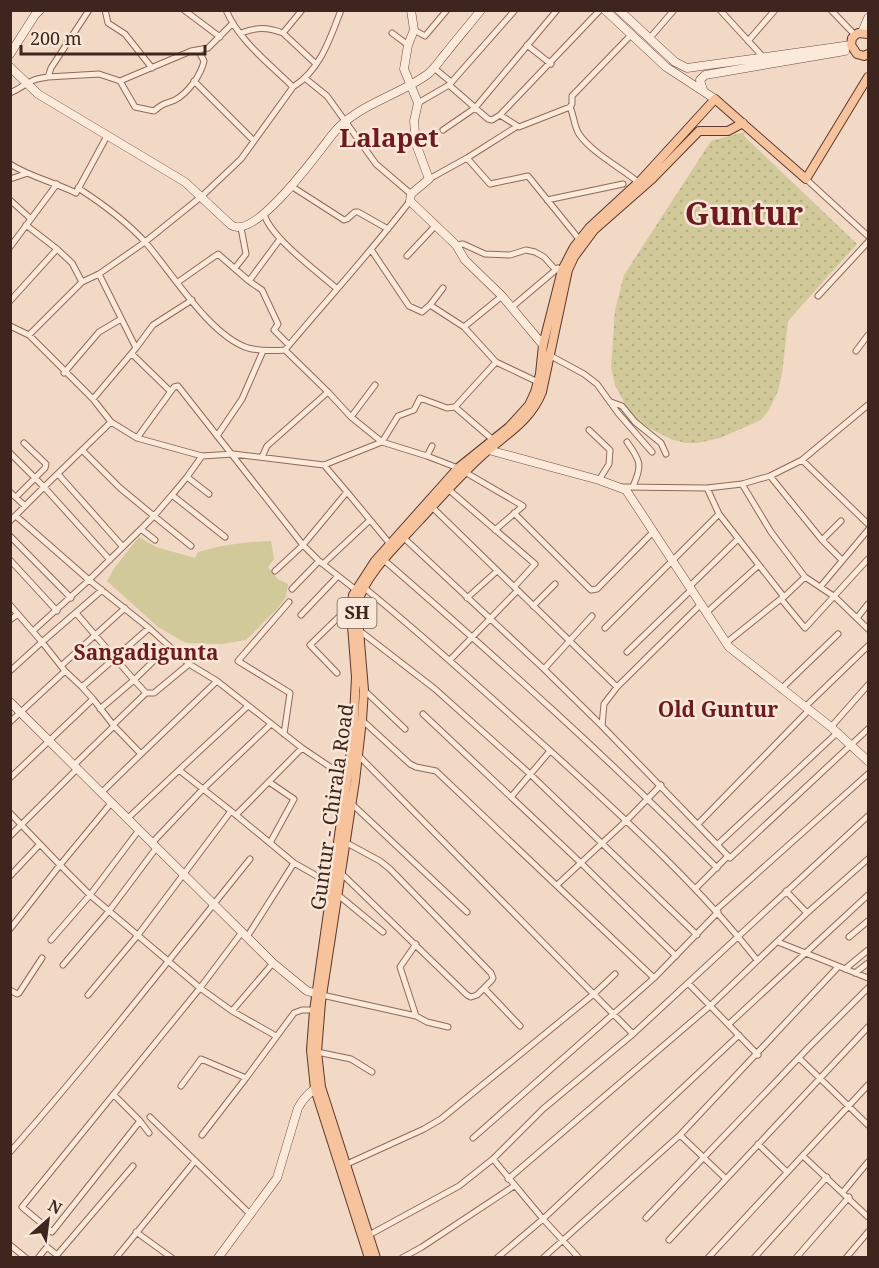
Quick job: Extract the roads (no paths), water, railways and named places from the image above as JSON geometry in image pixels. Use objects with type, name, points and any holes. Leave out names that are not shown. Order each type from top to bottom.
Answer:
[{"type":"main road","points":[[862,33],[851,47],[860,56],[868,55]]},
{"type":"main road","points":[[716,99],[806,179],[868,77]]},
{"type":"main road","name":"Guntur - Chirala Road","points":[[485,449],[492,439],[524,411],[532,398],[538,382],[559,268],[595,221],[638,182],[716,99]]},
{"type":"main road","name":"Guntur - Chirala Road","points":[[376,1257],[347,1164],[318,1088],[319,995],[332,884],[348,779],[356,696],[356,662],[351,605],[360,587],[390,544],[461,470],[485,449],[516,428],[535,409],[542,392],[568,270],[574,257],[590,235],[652,179],[699,130],[728,130],[743,123]]},
{"type":"main road","name":"Guntur - Chirala Road","points":[[369,1257],[318,1088],[310,1050],[314,1010],[319,995],[352,804],[362,720],[364,690],[358,597],[360,587],[448,489],[461,470]]},
{"type":"street","points":[[48,77],[51,68],[89,10]]},
{"type":"street","points":[[105,10],[108,23],[125,34],[152,68]]},
{"type":"street","points":[[184,10],[220,36]]},
{"type":"street","points":[[226,10],[241,33],[294,87]]},
{"type":"street","points":[[282,33],[302,10]]},
{"type":"street","points":[[28,335],[82,282],[99,274],[145,242],[202,196],[242,159],[294,87],[306,79],[326,49],[341,10]]},
{"type":"street","points":[[414,30],[425,36],[447,10]]},
{"type":"street","points":[[10,67],[38,94],[170,172],[202,196],[234,227],[241,228],[264,214],[291,186],[345,120],[410,86],[434,68],[481,10]]},
{"type":"street","points":[[418,103],[450,84],[515,10]]},
{"type":"street","points":[[443,130],[475,108],[557,10]]},
{"type":"street","points":[[434,68],[490,120],[500,115],[600,10]]},
{"type":"street","points":[[605,10],[666,67],[716,99]]},
{"type":"street","points":[[618,10],[675,62],[687,68],[851,47]]},
{"type":"street","points":[[649,39],[674,10]]},
{"type":"street","points":[[748,41],[775,10]]},
{"type":"street","points":[[831,10],[862,33],[868,18]]},
{"type":"street","points":[[412,11],[414,30],[408,45],[404,69],[418,103],[414,121],[416,144],[429,179]]},
{"type":"street","points":[[10,54],[37,12]]},
{"type":"street","points":[[724,12],[764,59]]},
{"type":"street","points":[[10,93],[18,90],[26,82],[48,77],[99,74],[120,81],[208,48],[233,23]]},
{"type":"street","points":[[241,33],[259,27],[273,29],[282,33],[316,64]]},
{"type":"street","points":[[392,33],[408,45]]},
{"type":"street","points":[[631,35],[572,96],[570,107],[577,129],[583,138],[602,156],[638,182]]},
{"type":"street","points":[[527,45],[551,64]]},
{"type":"street","points":[[703,90],[699,80],[705,75],[851,47]]},
{"type":"street","points":[[120,81],[132,104],[138,108],[156,110],[163,102],[176,99],[195,81],[204,61],[198,50]]},
{"type":"street","points":[[306,79],[327,96],[376,164],[456,245],[465,261],[502,296],[543,345]]},
{"type":"street","points":[[195,81],[254,141]]},
{"type":"street","points":[[285,350],[336,288],[372,250],[410,198],[429,179],[516,127],[570,107]]},
{"type":"street","points":[[500,115],[516,127]]},
{"type":"street","points":[[10,164],[25,174],[57,184],[75,193],[107,136]]},
{"type":"street","points":[[467,158],[490,184],[528,176],[579,239]]},
{"type":"street","points":[[10,179],[25,174]]},
{"type":"street","points":[[806,179],[868,236]]},
{"type":"street","points":[[548,200],[623,183]]},
{"type":"street","points":[[11,244],[57,184]]},
{"type":"street","points":[[291,186],[344,220],[356,211],[388,230]]},
{"type":"street","points":[[78,188],[120,217],[145,242],[216,328],[245,347],[263,351],[285,350],[351,417],[382,442],[427,456],[461,470],[523,506],[495,530]]},
{"type":"street","points":[[10,200],[31,219]]},
{"type":"street","points":[[264,214],[268,224],[280,238],[336,288]]},
{"type":"street","points":[[26,225],[72,263],[82,282]]},
{"type":"street","points":[[407,256],[436,225]]},
{"type":"street","points":[[235,268],[246,254],[241,228]]},
{"type":"street","points":[[249,281],[280,238]]},
{"type":"street","points":[[818,296],[868,242]]},
{"type":"street","points":[[456,245],[463,244],[485,254],[510,255],[526,250],[535,252],[559,268],[512,307]]},
{"type":"street","points":[[10,301],[57,249]]},
{"type":"street","points":[[372,250],[409,306],[422,312],[443,288]]},
{"type":"street","points":[[178,282],[218,254],[262,290],[278,324],[274,330],[289,345]]},
{"type":"street","points":[[99,274],[136,348]]},
{"type":"street","points":[[464,327],[502,296]]},
{"type":"street","points":[[93,399],[132,354],[153,325],[192,300]]},
{"type":"street","points":[[430,305],[464,327],[496,362],[538,382]]},
{"type":"street","points":[[64,373],[99,332],[121,319]]},
{"type":"street","points":[[10,326],[28,335],[64,373],[93,399],[111,422],[137,438],[202,456],[233,454],[324,465],[382,442],[398,416],[414,410],[420,398],[447,408],[455,407],[496,362]]},
{"type":"street","points":[[855,351],[868,335]]},
{"type":"street","points":[[217,436],[242,399],[263,351]]},
{"type":"street","points":[[132,354],[170,391]]},
{"type":"street","points":[[549,355],[591,379],[652,452]]},
{"type":"street","points":[[351,417],[375,384]]},
{"type":"street","points":[[137,438],[170,391],[177,386],[303,545],[321,563],[338,576],[360,587],[450,660],[627,820],[696,888],[757,960]]},
{"type":"street","points":[[262,457],[267,446],[328,392]]},
{"type":"street","points":[[611,402],[622,406],[635,422],[661,443],[666,454]]},
{"type":"street","points":[[485,449],[622,487],[707,488],[742,484],[770,476],[802,460],[868,405]]},
{"type":"street","points":[[455,407],[492,439]]},
{"type":"street","points":[[10,520],[111,422]]},
{"type":"street","points":[[590,430],[610,450],[609,464],[599,480]]},
{"type":"street","points":[[627,442],[638,458],[640,471],[633,486]]},
{"type":"street","points":[[24,443],[46,464],[35,478],[13,494],[25,506]]},
{"type":"street","points":[[427,456],[432,446]]},
{"type":"street","points":[[82,450],[120,488],[191,546]]},
{"type":"street","points":[[10,453],[110,560]]},
{"type":"street","points":[[33,631],[71,598],[154,516],[202,456]]},
{"type":"street","points":[[802,460],[868,525]]},
{"type":"street","points":[[324,465],[390,544]]},
{"type":"street","points":[[58,474],[123,547]]},
{"type":"street","points":[[770,476],[822,540],[842,560]]},
{"type":"street","points":[[187,477],[209,494]]},
{"type":"street","points":[[742,484],[771,532],[805,577],[835,597],[868,629]]},
{"type":"street","points":[[622,487],[629,493],[726,644],[835,729],[868,761]]},
{"type":"street","points":[[707,488],[719,514],[805,628],[868,560]]},
{"type":"street","points":[[448,489],[535,564],[516,589],[450,660]]},
{"type":"street","points":[[275,571],[303,545],[347,492]]},
{"type":"street","points":[[171,495],[225,537]]},
{"type":"street","points":[[432,507],[617,687]]},
{"type":"street","points":[[514,513],[591,590],[597,589],[654,531]]},
{"type":"street","points":[[605,628],[719,514]]},
{"type":"street","points":[[16,516],[189,664],[217,681],[302,748],[348,779]]},
{"type":"street","points":[[292,589],[370,520]]},
{"type":"street","points":[[822,540],[841,521]]},
{"type":"street","points":[[141,529],[155,540]]},
{"type":"street","points":[[820,586],[868,530]]},
{"type":"street","points":[[10,536],[71,598]]},
{"type":"street","points":[[404,538],[544,669],[661,785],[728,856]]},
{"type":"street","points":[[627,652],[738,539]]},
{"type":"street","points":[[10,560],[57,611]]},
{"type":"street","points":[[384,560],[648,798],[717,868]]},
{"type":"street","points":[[706,614],[759,565]]},
{"type":"street","points":[[10,574],[18,568]]},
{"type":"street","points":[[467,598],[497,571]]},
{"type":"street","points":[[301,615],[338,576]]},
{"type":"street","points":[[726,644],[805,577]]},
{"type":"street","points":[[533,606],[555,584]]},
{"type":"street","points":[[10,671],[102,590]]},
{"type":"street","points":[[284,734],[290,693],[238,661],[289,602]]},
{"type":"street","points":[[857,618],[868,604]]},
{"type":"street","points":[[10,605],[63,669],[82,687],[141,754]]},
{"type":"street","points":[[337,673],[310,645],[351,605]]},
{"type":"street","points":[[602,726],[604,704],[617,687],[700,605]]},
{"type":"street","points":[[10,723],[95,635],[125,608]]},
{"type":"street","points":[[76,613],[146,693]]},
{"type":"street","points":[[10,620],[18,614]]},
{"type":"street","points":[[544,669],[592,616]]},
{"type":"street","points":[[82,687],[149,628]]},
{"type":"street","points":[[360,631],[435,689],[530,774],[697,935]]},
{"type":"street","points":[[781,689],[838,634]]},
{"type":"street","points":[[100,709],[169,646]]},
{"type":"street","points":[[698,824],[868,646]]},
{"type":"street","points":[[10,836],[22,826],[146,693],[154,693],[189,664]]},
{"type":"street","points":[[102,792],[217,681]]},
{"type":"street","points":[[718,844],[835,729],[868,685]]},
{"type":"street","points":[[364,690],[405,729]]},
{"type":"street","points":[[10,778],[93,699]]},
{"type":"street","points":[[10,702],[273,963],[304,988],[319,995],[416,1016],[427,1022],[447,1027]]},
{"type":"street","points":[[128,818],[248,706]]},
{"type":"street","points":[[423,714],[676,956]]},
{"type":"street","points":[[362,720],[410,764],[436,771],[654,978]]},
{"type":"street","points":[[63,965],[109,911],[154,845],[203,789],[271,724]]},
{"type":"street","points":[[696,888],[868,729]]},
{"type":"street","points":[[88,995],[234,813],[302,748]]},
{"type":"street","points":[[511,797],[550,751]]},
{"type":"street","points":[[358,755],[633,1034]]},
{"type":"street","points":[[179,770],[294,864],[332,884]]},
{"type":"street","points":[[473,1138],[615,1014],[697,935],[717,911],[868,774]]},
{"type":"street","points":[[269,782],[294,798],[270,843]]},
{"type":"street","points":[[557,885],[603,844],[661,785]]},
{"type":"street","points":[[10,929],[111,802]]},
{"type":"street","points":[[352,804],[467,912]]},
{"type":"street","points":[[10,813],[90,895],[200,988],[232,1011],[276,1036]]},
{"type":"street","points":[[369,1235],[459,1186],[493,1159],[543,1109],[633,1034],[868,816]]},
{"type":"street","points":[[51,940],[90,895],[139,830]]},
{"type":"street","points":[[340,873],[467,995],[474,997],[493,978],[491,973],[384,864],[345,842]]},
{"type":"street","points":[[10,876],[40,844]]},
{"type":"street","points":[[10,1152],[112,1033],[250,859]]},
{"type":"street","points":[[508,1179],[711,1005],[807,913],[868,859]]},
{"type":"street","points":[[140,1121],[52,1232],[22,1208],[245,934],[294,864]]},
{"type":"street","points":[[786,891],[807,913]]},
{"type":"street","points":[[337,894],[383,932]]},
{"type":"street","points":[[729,1024],[868,896]]},
{"type":"street","points":[[849,936],[868,921]]},
{"type":"street","points":[[778,942],[868,978]]},
{"type":"street","points":[[416,944],[400,967],[416,1016]]},
{"type":"street","points":[[543,1257],[680,1135],[842,968],[868,950]]},
{"type":"street","points":[[10,990],[16,994],[19,993],[42,958]]},
{"type":"street","points":[[232,1011],[273,963]]},
{"type":"street","points":[[855,973],[868,963]]},
{"type":"street","points":[[347,1164],[424,1129],[458,1107],[615,974]]},
{"type":"street","points":[[688,983],[758,1054]]},
{"type":"street","points":[[484,988],[520,1026]]},
{"type":"street","points":[[646,1218],[868,988]]},
{"type":"street","points":[[202,1136],[294,1013],[314,1010]]},
{"type":"street","points":[[669,1240],[868,1027]]},
{"type":"street","points":[[497,1257],[543,1219],[739,1035]]},
{"type":"street","points":[[317,1052],[351,1059],[372,1072]]},
{"type":"street","points":[[799,1058],[868,1125]]},
{"type":"street","points":[[181,1086],[201,1059],[246,1078]]},
{"type":"street","points":[[708,1257],[868,1085]]},
{"type":"street","points":[[218,1257],[277,1178],[303,1101],[318,1088]]},
{"type":"street","points":[[114,1095],[149,1133]]},
{"type":"street","points":[[150,1117],[251,1215]]},
{"type":"street","points":[[680,1135],[726,1179]]},
{"type":"street","points":[[758,1144],[787,1172]]},
{"type":"street","points":[[803,1156],[868,1216]]},
{"type":"street","points":[[493,1159],[514,1186],[579,1257]]},
{"type":"street","points":[[116,1257],[195,1161]]},
{"type":"street","points":[[843,1192],[868,1162]]},
{"type":"street","points":[[38,1257],[47,1247],[57,1255],[133,1166]]},
{"type":"street","points":[[754,1257],[827,1177]]},
{"type":"street","points":[[402,1257],[422,1247],[514,1186]]},
{"type":"street","points":[[796,1257],[849,1197]]},
{"type":"street","points":[[136,1232],[172,1257]]},
{"type":"street","points":[[846,1257],[868,1232]]},
{"type":"street","points":[[10,1245],[26,1257]]},
{"type":"district","name":"Lalapet","points":[[389,138]]},
{"type":"district","name":"Guntur","points":[[744,214]]},
{"type":"district","name":"Sangadigunta","points":[[146,653]]},
{"type":"district","name":"Old Guntur","points":[[718,710]]}]
